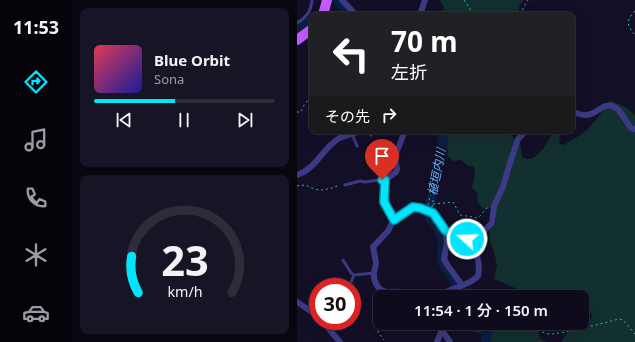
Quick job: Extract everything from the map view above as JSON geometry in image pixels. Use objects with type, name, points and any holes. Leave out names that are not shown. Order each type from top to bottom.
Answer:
[{"type":"main road","points":[[324,12],[327,0]]},
{"type":"main road","points":[[297,40],[309,31]]},
{"type":"street","points":[[342,0],[353,12]]},
{"type":"street","points":[[421,12],[425,0]]},
{"type":"street","points":[[575,113],[579,115],[590,115],[606,105],[610,105],[616,108],[631,128],[635,129]]},
{"type":"street","points":[[297,175],[312,166],[326,149],[338,139],[351,134]]},
{"type":"street","points":[[394,220],[384,202],[385,180],[396,172],[397,169],[395,158],[404,134]]},
{"type":"street","points":[[445,230],[458,236],[471,239],[489,227],[492,223],[495,203],[503,187],[518,139],[522,134]]},
{"type":"street","points":[[381,290],[378,287],[374,273],[376,262],[373,247],[388,231],[394,220],[413,207],[433,213],[445,230],[447,242],[445,259],[448,266],[462,285]]},
{"type":"street","points":[[449,290],[474,279],[479,273],[477,253],[471,239]]},
{"type":"street","points":[[297,302],[309,310]]},
{"type":"street","points":[[330,330],[340,342]]},
{"type":"street","points":[[437,342],[442,330]]},
{"type":"street","points":[[442,330],[450,342]]},
{"type":"lane","points":[[309,12],[312,0]]},
{"type":"lane","points":[[297,23],[309,12]]},
{"type":"lane","points":[[356,134],[357,146]]},
{"type":"lane","points":[[345,184],[360,181],[385,180]]},
{"type":"lane","points":[[343,260],[351,273],[354,275],[374,273]]},
{"type":"path","points":[[465,0],[472,12]]},
{"type":"path","points":[[522,12],[528,0]]},
{"type":"path","points":[[635,11],[628,19],[628,22],[635,34]]},
{"type":"path","points":[[297,112],[301,112],[309,99]]},
{"type":"path","points":[[426,210],[432,189],[434,166],[437,154]]},
{"type":"path","points":[[433,213],[438,171]]},
{"type":"path","points":[[297,186],[306,185],[313,189],[324,190],[345,184]]},
{"type":"path","points":[[433,204],[453,202],[460,215],[477,218],[489,206],[495,203]]},
{"type":"path","points":[[462,285],[467,290]]},
{"type":"path","points":[[589,326],[619,319],[623,320],[635,334]]},
{"type":"path","points":[[378,330],[378,332],[384,340]]},
{"type":"path","points":[[537,330],[543,333],[553,334],[571,330]]},
{"type":"green space","points":[[440,0],[524,0],[519,7],[519,12],[442,12],[444,8]]},
{"type":"green space","points":[[610,100],[627,108],[635,115],[635,342],[561,342],[568,332],[571,330],[589,330],[589,320],[592,318],[589,308],[589,290],[520,290],[494,279],[497,266],[490,242],[489,230],[496,223],[496,207],[483,209],[477,201],[478,194],[472,188],[475,171],[474,167],[467,165],[461,160],[453,161],[446,154],[446,134],[511,134],[521,146],[522,157],[527,159],[540,153],[552,134],[560,134],[560,144],[564,145],[587,130]]},
{"type":"green space","points":[[467,330],[538,331],[540,339],[546,342],[489,342],[490,336]]},
{"type":"waterway","name":"植垣内川","points":[[337,0],[348,12]]},
{"type":"waterway","points":[[297,29],[309,23]]},
{"type":"waterway","name":"植垣内川","points":[[442,134],[443,142],[436,167],[433,193],[429,207],[430,219],[437,226],[443,239],[442,260],[445,267],[462,290]]},
{"type":"waterway","name":"植垣内川","points":[[486,342],[487,330]]},
{"type":"route","points":[[382,180],[385,180],[383,197],[384,202],[394,220],[413,207],[420,208],[433,213],[445,230],[449,233],[467,239]]}]
